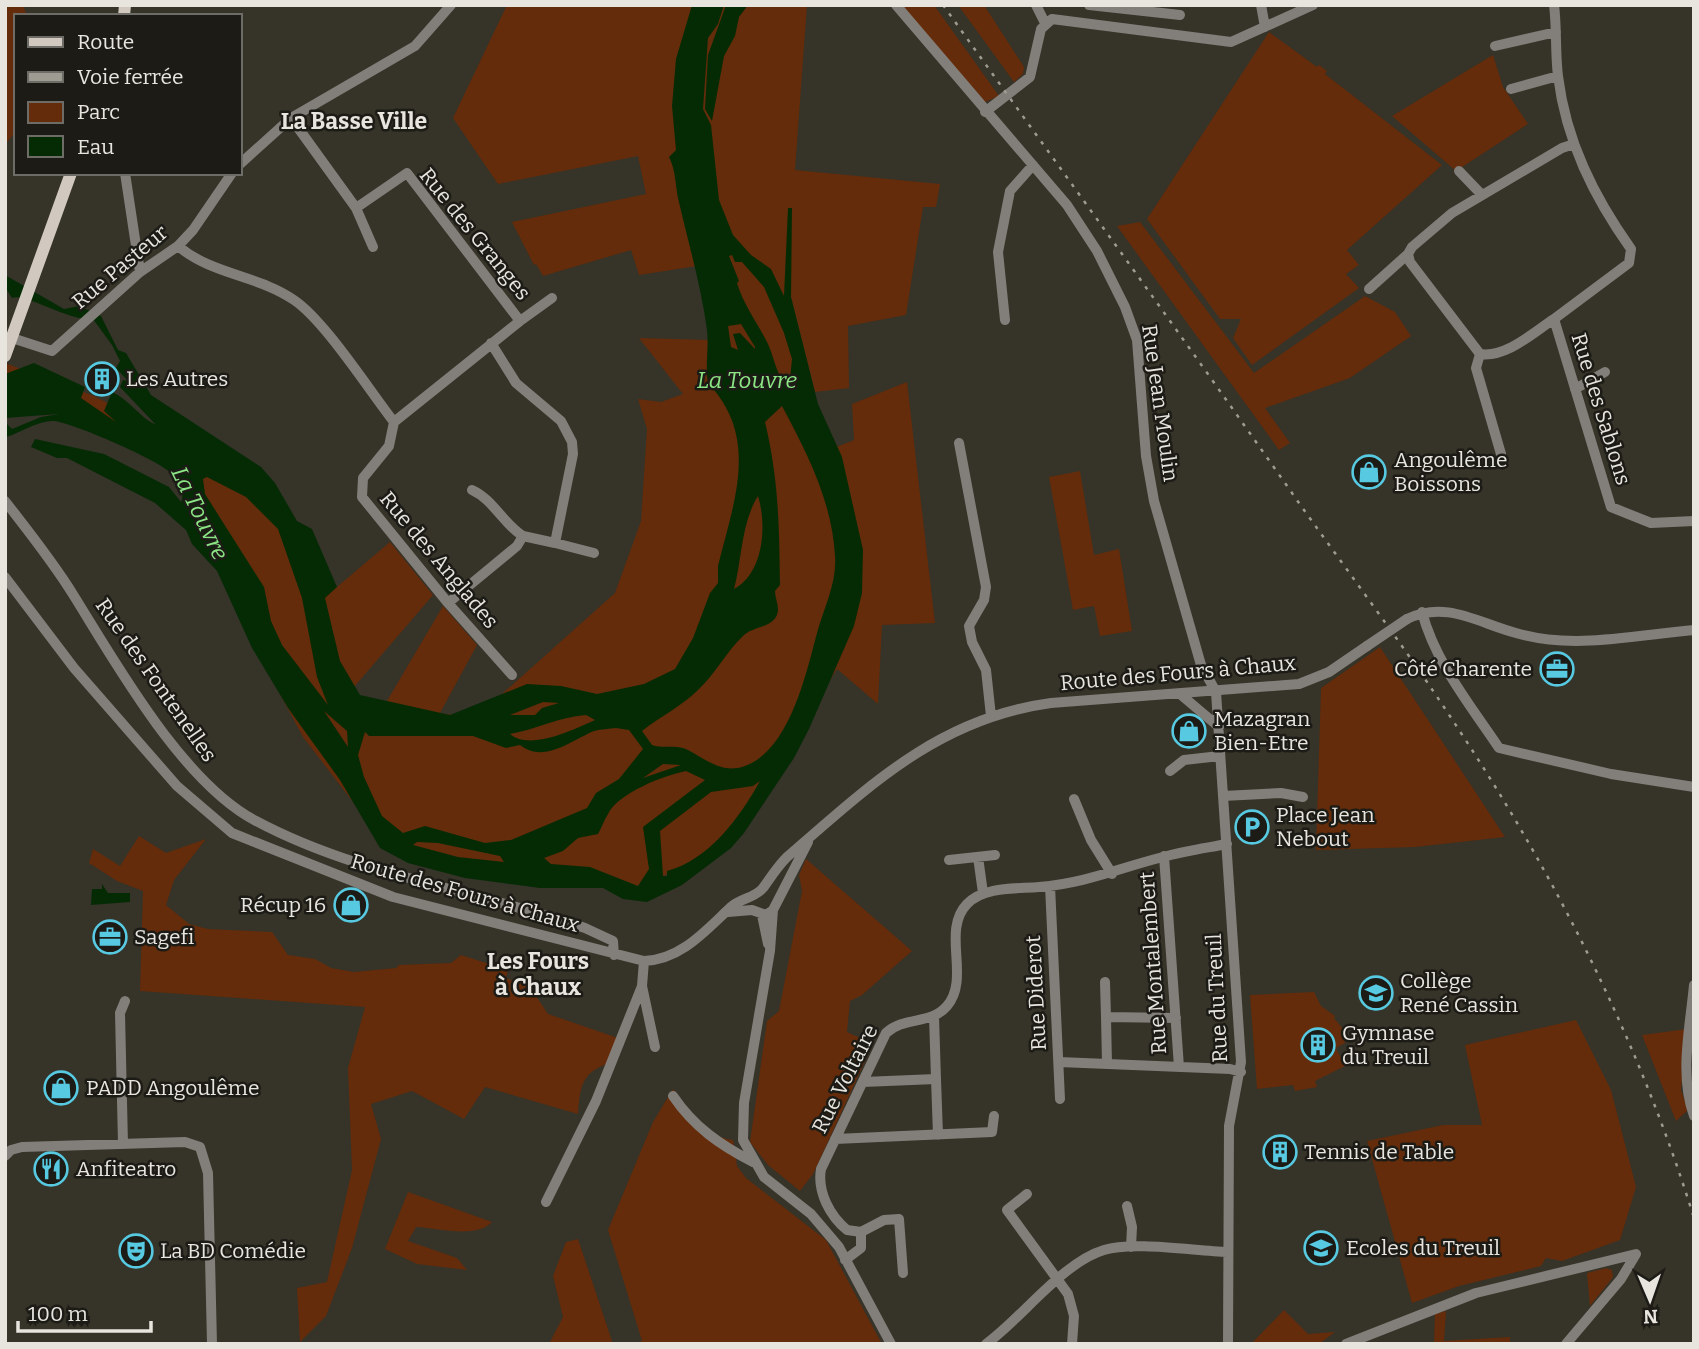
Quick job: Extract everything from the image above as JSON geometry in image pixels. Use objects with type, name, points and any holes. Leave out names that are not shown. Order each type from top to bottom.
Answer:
[{"type":"main road","points":[[5,356],[70,175]]},
{"type":"street","points":[[242,162],[292,118],[415,46],[451,5]]},
{"type":"street","name":"Rue Jean Moulin","points":[[896,5],[1033,165],[1085,231],[1107,270],[1135,334],[1146,456],[1154,501],[1201,666],[1216,692]]},
{"type":"street","points":[[985,112],[1030,77],[1045,23],[1036,5]]},
{"type":"street","points":[[1089,5],[1180,15]]},
{"type":"street","points":[[1261,5],[1265,27]]},
{"type":"street","points":[[1045,23],[1052,19],[1065,19],[1231,42],[1313,5]]},
{"type":"street","name":"Rue des Sablons","points":[[1480,354],[1489,355],[1519,343],[1629,263],[1632,256],[1631,249],[1596,195],[1574,144],[1558,76],[1554,7]]},
{"type":"street","points":[[1495,46],[1556,32]]},
{"type":"street","points":[[1511,89],[1558,76]]},
{"type":"street","points":[[292,118],[356,208],[373,247]]},
{"type":"street","points":[[1369,289],[1408,254],[1412,247],[1452,214],[1562,148],[1574,144]]},
{"type":"street","points":[[1005,320],[998,252],[1010,191],[1033,165]]},
{"type":"street","points":[[1459,171],[1482,195]]},
{"type":"street","name":"Rue des Granges","points":[[356,208],[407,173],[520,321],[394,422]]},
{"type":"street","points":[[125,175],[140,272]]},
{"type":"street","name":"Rue Pasteur","points":[[12,338],[52,351],[140,272],[178,246],[194,230],[231,175]]},
{"type":"street","points":[[178,246],[194,260],[296,301],[394,422]]},
{"type":"street","points":[[1408,254],[1410,262],[1480,354],[1476,368],[1501,454]]},
{"type":"street","points":[[520,321],[552,298]]},
{"type":"street","name":"Rue des Sablons","points":[[1554,319],[1611,507],[1651,523],[1694,521]]},
{"type":"street","points":[[491,343],[516,383],[561,421],[572,442],[573,454],[555,542]]},
{"type":"street","points":[[1575,389],[1605,372]]},
{"type":"street","name":"Rue des Anglades","points":[[394,422],[389,446],[363,478],[362,497],[448,603],[512,675]]},
{"type":"street","points":[[959,443],[986,587],[984,600],[972,618],[970,634],[986,670],[991,716]]},
{"type":"street","points":[[472,490],[485,496],[515,531],[523,536],[594,553]]},
{"type":"street","name":"Rue des Fontenelles","points":[[5,502],[73,593],[103,644],[159,724],[204,781],[233,806],[255,821],[395,876],[584,928],[612,941],[614,955]]},
{"type":"street","points":[[448,603],[517,545],[523,536]]},
{"type":"street","name":"Route des Fours à Chaux","points":[[5,577],[82,677],[177,786],[223,827],[256,844],[393,897],[644,961],[678,952],[727,912],[774,907],[809,840]]},
{"type":"street","name":"Route des Fours à Chaux","points":[[755,908],[761,891],[777,866],[923,747],[991,716],[1051,702],[1216,692],[1304,682],[1329,672],[1407,619],[1422,612],[1452,611],[1517,634],[1558,641],[1694,630]]},
{"type":"street","points":[[1422,612],[1429,633],[1456,684],[1499,748],[1603,772],[1694,787]]},
{"type":"street","name":"Rue du Treuil","points":[[1216,692],[1241,1072],[1229,1126],[1228,1344]]},
{"type":"street","points":[[1180,694],[1219,727]]},
{"type":"street","points":[[1170,771],[1184,760],[1220,756]]},
{"type":"street","points":[[1223,796],[1281,793],[1303,796]]},
{"type":"street","points":[[1074,799],[1091,840],[1112,874]]},
{"type":"street","points":[[938,1135],[934,1016],[947,1006],[956,987],[960,916],[970,901],[983,893],[1050,886],[1112,874],[1164,856],[1227,844]]},
{"type":"street","points":[[949,860],[995,855]]},
{"type":"street","name":"Rue Montalembert","points":[[1164,856],[1179,1067]]},
{"type":"street","points":[[978,857],[983,893]]},
{"type":"street","name":"Rue Diderot","points":[[1050,886],[1060,1099]]},
{"type":"street","points":[[761,891],[772,896],[774,907],[770,951],[744,1103],[743,1140],[753,1162],[764,1177],[811,1214],[845,1260],[891,1344]]},
{"type":"street","points":[[755,908],[770,951]]},
{"type":"street","points":[[644,961],[642,986],[655,1047]]},
{"type":"street","points":[[1105,982],[1107,1064]]},
{"type":"street","points":[[1694,985],[1686,1077],[1688,1099],[1694,1116]]},
{"type":"street","points":[[545,1202],[596,1101],[642,986]]},
{"type":"street","points":[[122,1144],[120,1013],[125,1001]]},
{"type":"street","name":"Rue Voltaire","points":[[861,1231],[848,1230],[841,1225],[822,1190],[821,1169],[879,1045],[894,1025],[934,1016]]},
{"type":"street","points":[[1106,1017],[1175,1018]]},
{"type":"street","points":[[1059,1062],[1241,1072]]},
{"type":"street","points":[[863,1082],[936,1079]]},
{"type":"street","points":[[673,1096],[699,1128],[722,1146],[753,1162]]},
{"type":"street","points":[[835,1139],[992,1132],[994,1116]]},
{"type":"street","points":[[5,1156],[11,1150],[22,1147],[185,1142],[194,1144],[204,1153],[208,1172],[212,1344]]},
{"type":"street","points":[[1027,1194],[1007,1210],[1072,1304],[1072,1344]]},
{"type":"street","points":[[1127,1206],[1132,1227],[1131,1247]]},
{"type":"street","points":[[845,1260],[861,1248],[861,1231],[884,1220],[899,1219],[903,1273]]},
{"type":"street","points":[[986,1344],[1087,1256],[1114,1247],[1227,1252]]},
{"type":"street","points":[[1346,1344],[1476,1293],[1636,1254],[1621,1279],[1566,1344]]},
{"type":"green space","points":[[5,5],[23,5],[26,14],[14,14],[14,134],[5,145]]},
{"type":"green space","points":[[507,5],[807,5],[795,170],[940,184],[936,207],[923,207],[906,315],[848,326],[849,388],[815,392],[791,297],[790,257],[787,302],[829,450],[854,440],[852,404],[907,382],[935,623],[882,625],[878,704],[837,669],[743,820],[716,848],[637,890],[513,878],[383,841],[303,737],[241,622],[178,470],[5,386],[5,363],[94,396],[264,484],[313,597],[337,587],[390,542],[433,595],[348,694],[384,706],[443,606],[477,645],[440,713],[458,716],[502,694],[615,593],[641,521],[647,429],[638,399],[661,402],[683,394],[639,338],[710,340],[697,266],[639,275],[631,250],[543,276],[536,264],[534,265],[512,222],[646,194],[638,156],[498,184],[453,118]]},
{"type":"green space","points":[[900,5],[934,5],[999,96],[985,102]]},
{"type":"green space","points":[[958,5],[984,5],[1024,67],[1023,74],[1014,82]]},
{"type":"green space","points":[[1269,32],[1317,67],[1319,65],[1327,71],[1325,74],[1442,165],[1347,250],[1359,265],[1346,274],[1359,288],[1252,365],[1233,338],[1241,319],[1220,319],[1147,219]]},
{"type":"green space","points":[[1493,55],[1503,87],[1528,124],[1456,171],[1392,116]]},
{"type":"green space","points":[[1140,222],[1254,373],[1365,296],[1395,312],[1411,336],[1350,378],[1265,408],[1290,443],[1279,450],[1117,226]]},
{"type":"green space","points":[[1080,471],[1094,555],[1119,549],[1132,631],[1100,636],[1094,606],[1073,610],[1049,477]]},
{"type":"green space","points":[[1380,647],[1505,837],[1415,847],[1316,850],[1321,688]]},
{"type":"green space","points":[[139,836],[166,853],[206,839],[174,880],[166,905],[189,924],[208,929],[272,932],[288,955],[315,959],[331,968],[354,972],[396,968],[399,965],[451,963],[461,955],[508,970],[506,978],[530,987],[548,1014],[618,1038],[607,1064],[587,1077],[580,1096],[578,1114],[485,1087],[464,1119],[412,1091],[371,1104],[381,1139],[352,1248],[326,1316],[300,1342],[297,1288],[327,1282],[352,1170],[348,1068],[365,1007],[140,991],[143,891],[117,881],[89,863],[93,849],[120,866]]},
{"type":"green space","points":[[806,859],[912,951],[862,995],[850,1001],[847,1032],[873,1044],[813,1174],[800,1191],[768,1165],[750,1142],[767,1021],[779,1011],[802,891],[799,875]]},
{"type":"green space","points":[[1314,992],[1321,1006],[1335,1016],[1343,1029],[1345,1043],[1336,1048],[1345,1066],[1315,1081],[1317,1087],[1295,1091],[1293,1085],[1257,1089],[1250,995]]},
{"type":"green space","points":[[1576,1020],[1611,1090],[1636,1187],[1620,1240],[1562,1261],[1546,1258],[1541,1266],[1459,1286],[1412,1303],[1367,1141],[1443,1125],[1482,1125],[1465,1045]]},
{"type":"green space","points":[[1687,1029],[1681,1090],[1688,1110],[1676,1121],[1642,1035]]},
{"type":"green space","points":[[673,1089],[706,1129],[733,1140],[737,1166],[746,1178],[826,1240],[882,1344],[633,1344],[642,1341],[608,1230],[653,1122]]},
{"type":"green space","points":[[408,1192],[492,1222],[485,1227],[467,1231],[416,1227],[408,1241],[457,1258],[467,1270],[417,1264],[385,1249]]},
{"type":"green space","points":[[578,1239],[613,1344],[549,1344],[563,1317],[553,1276],[566,1242]]},
{"type":"green space","points":[[1606,1268],[1612,1270],[1613,1277],[1590,1306],[1587,1273]]},
{"type":"green space","points":[[1284,1310],[1308,1334],[1335,1332],[1319,1344],[1251,1344]]},
{"type":"green space","points":[[1446,1311],[1444,1341],[1510,1337],[1510,1344],[1434,1344],[1435,1314]]},
{"type":"water","name":"La Touvre","points":[[692,5],[724,5],[718,24],[708,38],[703,109],[711,125],[719,200],[733,235],[751,255],[771,269],[784,296],[788,208],[792,208],[791,297],[818,404],[842,457],[863,550],[862,593],[854,626],[794,758],[731,848],[682,885],[647,902],[623,899],[603,888],[540,888],[465,878],[408,863],[380,848],[340,780],[288,708],[252,648],[217,571],[192,544],[186,530],[155,503],[67,458],[57,458],[31,447],[35,439],[104,454],[169,487],[181,502],[182,491],[175,477],[134,452],[64,423],[47,421],[5,437],[5,422],[12,429],[41,417],[59,414],[5,418],[5,374],[34,363],[85,387],[81,398],[116,422],[104,411],[112,392],[156,425],[120,387],[123,380],[128,381],[116,368],[120,361],[93,319],[71,316],[26,299],[12,298],[5,287],[5,275],[64,309],[79,306],[101,316],[118,350],[126,353],[151,395],[261,467],[275,483],[297,521],[312,529],[337,587],[325,598],[340,661],[360,695],[450,715],[527,684],[561,686],[597,694],[644,684],[675,669],[693,638],[710,593],[718,583],[718,566],[736,494],[738,471],[734,426],[724,404],[708,383],[704,313],[669,157],[676,150],[672,106],[676,59]],"holes":[[[732,255],[735,262],[742,262],[764,287],[792,359],[790,380],[784,383],[781,378],[767,342],[737,283],[739,281],[729,256]],[[741,324],[755,349],[740,333],[733,334],[738,350],[731,347],[728,326]],[[782,406],[824,497],[833,536],[834,576],[801,690],[783,729],[772,746],[758,759],[742,767],[727,768],[684,748],[652,745],[642,731],[698,690],[743,636],[776,617],[778,607],[775,591],[780,585],[780,563],[773,464],[765,422]],[[207,477],[246,497],[278,529],[302,598],[317,677],[328,705],[282,645],[271,621],[264,587],[205,494],[203,479]],[[758,496],[762,521],[761,547],[752,572],[734,589],[745,530]],[[543,702],[559,703],[542,708],[535,715],[510,715]],[[324,711],[347,731],[348,747]],[[586,715],[595,720],[539,740],[518,739],[510,734]],[[616,728],[629,730],[643,749],[619,779],[596,793],[587,808],[511,840],[485,843],[425,826],[403,833],[382,816],[364,777],[358,755],[365,732],[369,736],[473,736],[506,748],[520,745],[539,752],[558,748],[594,731]],[[663,764],[681,765],[643,778]],[[686,771],[705,780],[643,827],[649,869],[638,886],[590,867],[551,864],[544,858],[563,851],[578,838],[598,834],[613,806],[632,792]],[[760,781],[743,809],[722,835],[696,857],[667,871],[667,876],[663,876],[660,831],[711,792],[753,786]],[[417,842],[438,843],[500,856],[504,862],[458,857],[413,845]]]},
{"type":"water","points":[[726,5],[748,5],[739,17],[735,36],[724,56],[712,121],[705,109],[708,55]]},
{"type":"water","points":[[102,884],[108,893],[130,893],[130,902],[91,905],[92,889],[102,889]]},
{"type":"railway","points":[[943,5],[1402,646],[1497,790],[1564,907],[1623,1029],[1673,1154],[1694,1218]]},
{"type":"place","name":"Les Autres","points":[[102,379]]},
{"type":"place","name":"Angoulême Boissons","points":[[1369,472]]},
{"type":"place","name":"Côté Charente","points":[[1557,669]]},
{"type":"place","name":"Mazagran Bien-Etre","points":[[1189,731]]},
{"type":"place","name":"Place Jean Nebout","points":[[1252,827]]},
{"type":"place","name":"Récup 16","points":[[351,905]]},
{"type":"place","name":"Sagefi","points":[[110,937]]},
{"type":"place","name":"Collège René Cassin","points":[[1376,993]]},
{"type":"place","name":"Gymnase du Treuil","points":[[1318,1045]]},
{"type":"place","name":"PADD Angoulême","points":[[61,1088]]},
{"type":"place","name":"Tennis de Table","points":[[1280,1152]]},
{"type":"place","name":"Anfiteatro","points":[[51,1169]]},
{"type":"place","name":"Ecoles du Treuil","points":[[1321,1248]]},
{"type":"place","name":"La BD Comédie","points":[[136,1251]]},
{"type":"district","name":"La Basse Ville","points":[[354,121]]},
{"type":"district","name":"Les Fours à Chaux","points":[[538,974]]}]
